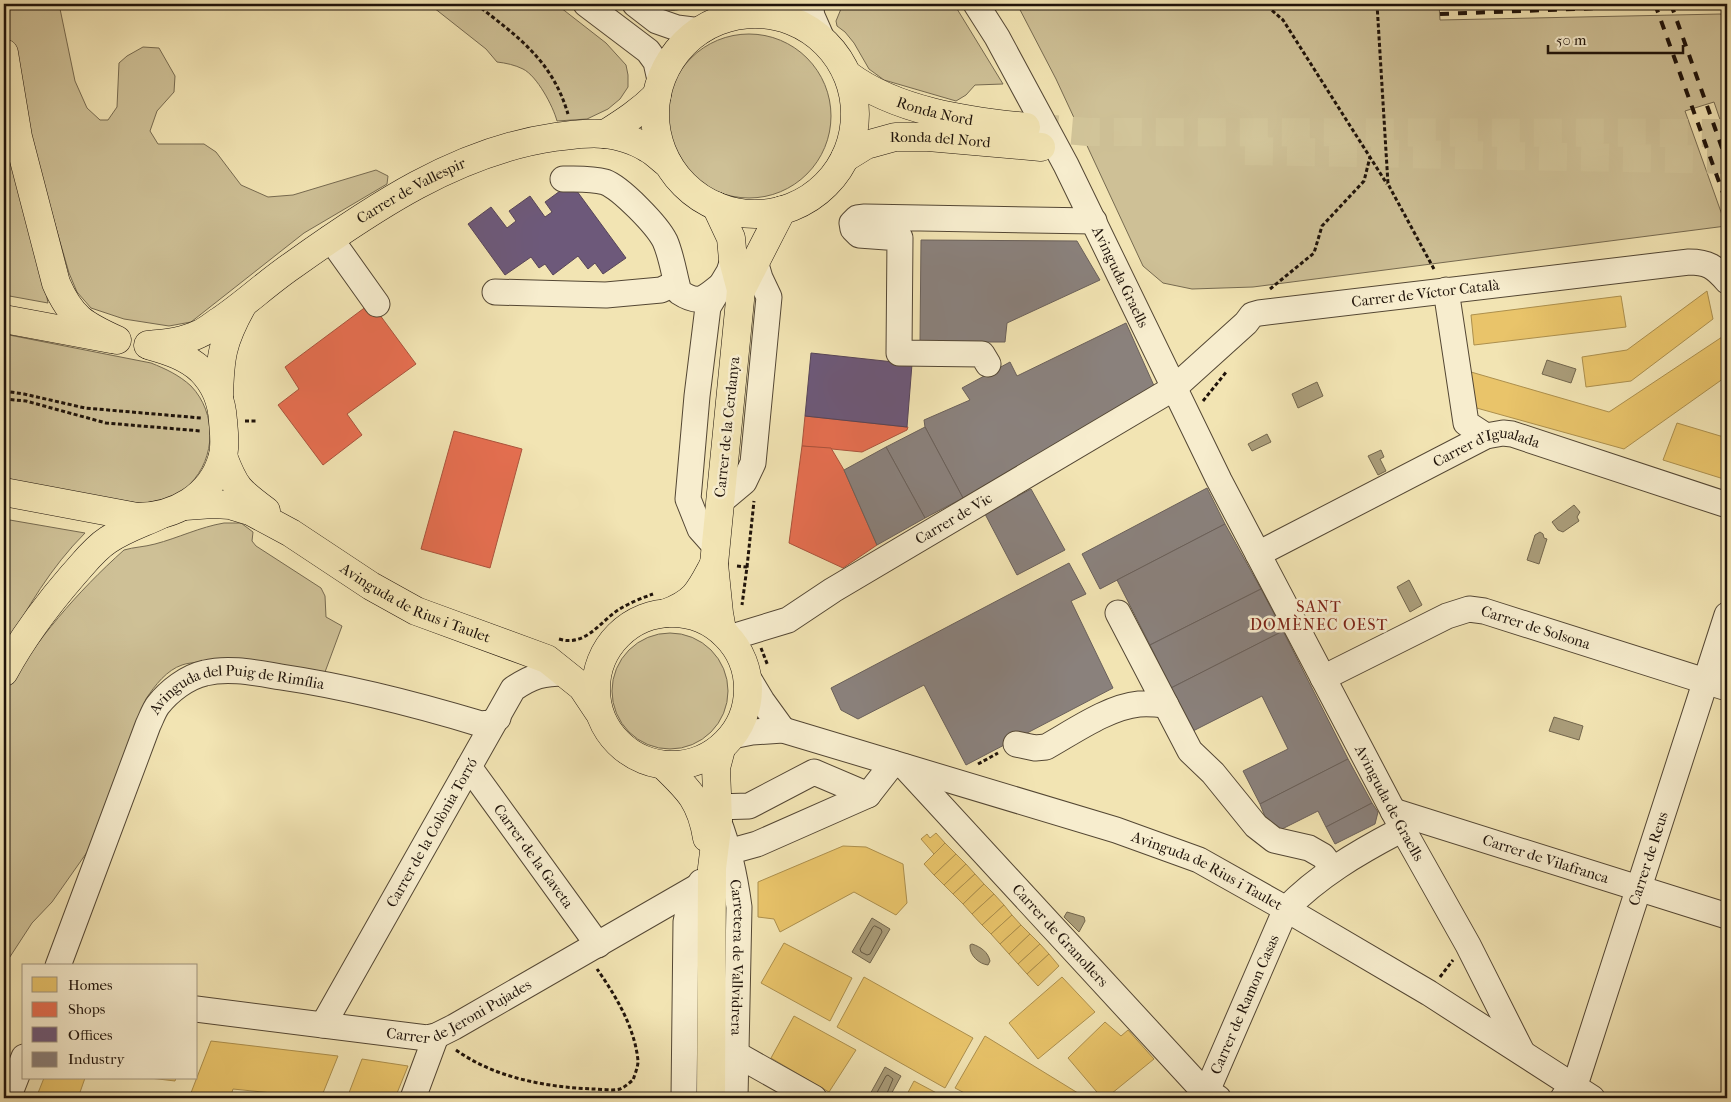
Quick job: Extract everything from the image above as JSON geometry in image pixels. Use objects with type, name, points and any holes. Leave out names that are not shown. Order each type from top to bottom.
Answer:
[{"type":"main road","points":[[605,134],[645,107],[676,53],[690,38],[712,24],[762,9],[771,15],[791,20],[809,30],[823,41],[838,58],[848,75],[853,95],[855,116],[852,136],[845,158],[832,177],[819,191],[803,201],[782,210],[747,213],[732,212],[716,206],[692,192],[668,164],[660,147],[656,130],[655,111],[658,87]]},
{"type":"main road","points":[[4,53],[18,137],[56,284],[71,312],[80,321],[94,330],[117,340]]},
{"type":"main road","name":"Ronda Nord","points":[[848,75],[875,93],[921,108],[1035,137]]},
{"type":"main road","name":"Carrer de Vallespir","points":[[148,345],[175,342],[200,334],[242,305],[288,268],[330,238],[434,176],[479,155],[537,140],[583,134],[605,134],[628,140],[647,148],[668,164]]},
{"type":"main road","name":"Ronda del Nord","points":[[845,158],[866,145],[895,137],[1035,137]]},
{"type":"main road","name":"Carrer de la Cerdanya","points":[[716,206],[744,261],[731,288],[720,502],[715,555],[718,613],[722,630],[727,636]]},
{"type":"main road","points":[[744,261],[782,210]]},
{"type":"main road","name":"Carrer de Vallespir","points":[[222,426],[220,364],[223,347],[230,328],[242,305]]},
{"type":"main road","points":[[4,318],[148,345]]},
{"type":"main road","name":"Avinguda de Rius i Taulet","points":[[148,345],[168,350],[186,358],[208,377],[222,426],[229,471],[238,489],[292,533]]},
{"type":"main road","points":[[4,672],[52,599],[94,552],[119,533],[172,511],[205,489],[217,472],[222,426]]},
{"type":"main road","name":"Avinguda de Rius i Taulet","points":[[4,492],[138,517],[213,504],[230,505],[250,511],[292,533],[371,586],[416,611],[557,657],[583,656],[593,653],[615,638]]},
{"type":"main road","name":"Carrer de la Cerdanya","points":[[662,602],[689,602],[702,585],[715,555]]},
{"type":"main road","points":[[662,602],[713,625],[727,636],[740,652],[747,676],[748,696],[743,716],[727,742],[695,763],[663,765],[648,762],[628,752],[609,734],[598,711],[595,693],[601,662],[615,638],[624,629],[644,617],[655,614],[662,602]]},
{"type":"main road","name":"Avinguda de Rius i Taulet","points":[[557,657],[582,687],[598,711]]},
{"type":"main road","name":"Carretera de Vallvidrera","points":[[711,1098],[712,869],[717,813],[716,768],[727,742]]},
{"type":"main road","name":"Carretera de Vallvidrera","points":[[663,765],[688,790],[700,809],[705,823],[712,869]]},
{"type":"street","points":[[586,4],[648,52],[656,62],[658,87]]},
{"type":"street","points":[[635,4],[657,21],[677,28],[701,31]]},
{"type":"street","points":[[810,4],[812,16],[823,41]]},
{"type":"street","name":"Avinguda Graells","points":[[976,4],[1060,152],[1219,480],[1258,554]]},
{"type":"street","points":[[563,179],[589,179],[607,183],[632,202],[664,239],[670,254],[679,292],[690,299],[704,299],[731,288]]},
{"type":"street","points":[[988,364],[982,354],[899,353],[900,238],[859,235],[853,229],[852,223],[857,218],[865,217],[1094,221]]},
{"type":"street","points":[[330,238],[377,304]]},
{"type":"street","points":[[720,502],[744,482],[753,463],[769,297],[760,278],[744,261]]},
{"type":"street","name":"Carrer de Víctor Català","points":[[1174,388],[1246,324],[1252,315],[1259,313],[1690,262],[1704,262],[1719,271],[1727,281]]},
{"type":"street","points":[[495,292],[606,294],[661,290],[676,283]]},
{"type":"street","points":[[715,555],[700,529],[688,499],[697,396],[708,307],[731,288]]},
{"type":"street","points":[[1446,290],[1466,423],[1486,436]]},
{"type":"street","name":"Carrer de Vic","points":[[727,636],[788,620],[832,590],[1174,388]]},
{"type":"street","name":"Carrer d'Igualada","points":[[1258,554],[1486,436],[1502,433],[1512,434],[1727,505]]},
{"type":"street","name":"Avinguda de Graells","points":[[1258,554],[1398,819],[1468,944],[1522,1052]]},
{"type":"street","name":"Carrer de Solsona","points":[[1323,678],[1446,616],[1469,608],[1484,611],[1717,685]]},
{"type":"street","points":[[1118,613],[1190,751],[1213,773],[1256,826],[1274,840],[1309,848],[1323,856],[1333,869]]},
{"type":"street","name":"Carrer de Reus","points":[[1576,1094],[1578,1076],[1639,888],[1717,685],[1727,615]]},
{"type":"street","name":"Carrer de la Colònia Torró","points":[[323,1025],[513,689],[525,681],[544,674],[557,657]]},
{"type":"street","name":"Avinguda del Puig de Rimília","points":[[59,964],[148,725],[157,706],[186,680],[204,673],[221,670],[256,673],[328,684],[376,694],[481,724],[498,718]]},
{"type":"street","points":[[747,676],[762,701],[784,730]]},
{"type":"street","points":[[1016,744],[1035,748],[1046,747],[1106,714],[1119,709],[1137,704],[1166,705]]},
{"type":"street","name":"Avinguda de Rius i Taulet","points":[[727,742],[752,732],[784,730],[1116,830],[1199,860],[1429,993],[1522,1052],[1576,1094]]},
{"type":"street","points":[[717,813],[748,806],[814,772],[822,742]]},
{"type":"street","points":[[814,772],[868,794],[899,765]]},
{"type":"street","name":"Carrer de Granollers","points":[[899,765],[1210,1096]]},
{"type":"street","name":"Carrer de la Gaveta","points":[[468,767],[591,949]]},
{"type":"street","name":"Carrer de Jeroni Pujades","points":[[198,1009],[415,1038],[436,1036],[591,949],[712,869],[757,844],[868,794]]},
{"type":"street","points":[[748,806],[757,844]]},
{"type":"street","points":[[1286,909],[1299,895],[1333,869],[1397,832],[1398,819]]},
{"type":"street","name":"Carrer de Vilafranca","points":[[1398,819],[1639,888],[1727,916]]},
{"type":"street","name":"Carretera de Vallvidrera","points":[[684,1098],[686,922],[688,910],[712,869],[736,881],[739,907],[735,1098]]},
{"type":"street","name":"Carrer de Ramon Casas","points":[[1210,1096],[1286,909]]},
{"type":"street","points":[[412,1098],[436,1036]]},
{"type":"street","points":[[736,1054],[814,1098]]},
{"type":"street","points":[[8,1098],[22,1062]]},
{"type":"path","points":[[476,4],[508,29],[541,60],[555,81],[564,101],[569,120]]},
{"type":"path","points":[[1261,4],[1283,20],[1388,184],[1446,290]]},
{"type":"path","points":[[1377,4],[1388,184]]},
{"type":"path","points":[[1267,292],[1314,253],[1322,226],[1364,182],[1370,156]]},
{"type":"path","points":[[1202,405],[1203,400],[1228,370]]},
{"type":"path","points":[[4,391],[85,408],[222,426]]},
{"type":"path","points":[[4,399],[26,401],[106,423],[222,426],[256,421]]},
{"type":"path","points":[[557,657],[567,642],[581,640],[620,609],[662,602]]},
{"type":"path","points":[[436,1036],[464,1056],[498,1072],[565,1088],[620,1089],[633,1080],[638,1063],[633,1035],[591,949]]},
{"type":"shaded area","points":[[5,4],[59,4],[75,81],[87,108],[100,120],[108,120],[117,107],[119,63],[143,47],[159,48],[175,76],[174,92],[157,111],[150,131],[158,144],[204,144],[216,152],[241,185],[268,197],[293,195],[376,170],[388,176],[387,184],[304,233],[191,322],[169,326],[124,319],[91,308],[77,292],[69,273],[13,78]]},
{"type":"shaded area","points":[[429,4],[556,4],[606,43],[626,65],[628,87],[620,99],[608,109],[587,119],[557,121],[544,92],[534,78],[517,66],[497,62],[486,49]]},
{"type":"shaded area","points":[[655,4],[691,4],[682,9],[668,10]]},
{"type":"shaded area","points":[[843,4],[954,4],[1003,84],[975,85],[966,95],[956,101],[884,80],[869,69],[854,43],[837,26],[836,21]]},
{"type":"shaded area","points":[[1017,4],[1439,4],[1440,20],[1721,14],[1727,29],[1727,140],[1714,102],[1685,111],[1726,226],[1253,287],[1192,289],[1163,283],[1143,266],[1056,79]]},
{"type":"shaded area","points":[[749,34],[780,40],[807,58],[825,85],[831,116],[825,147],[807,174],[780,192],[749,198],[718,192],[691,174],[673,147],[667,116],[673,85],[691,58],[718,40]]},
{"type":"shaded area","points":[[4,114],[31,217],[48,303],[4,295]]},
{"type":"shaded area","points":[[4,334],[151,363],[182,379],[191,386],[199,397],[209,422],[209,449],[199,473],[179,495],[164,500],[137,503],[4,480]]},
{"type":"shaded area","points":[[4,519],[85,533],[40,588],[4,650]]},
{"type":"shaded area","points":[[224,523],[241,523],[253,532],[252,541],[256,546],[321,588],[325,596],[326,617],[342,626],[325,672],[262,661],[231,659],[186,664],[166,674],[146,699],[90,848],[52,902],[32,923],[4,966],[4,694],[16,674],[58,618],[124,550],[155,544]]},
{"type":"shaded area","points":[[670,633],[692,637],[702,642],[711,650],[719,659],[724,669],[728,691],[724,713],[719,723],[711,732],[702,740],[692,745],[670,749],[648,745],[638,740],[629,732],[621,723],[616,713],[612,691],[616,669],[621,659],[629,650],[638,642],[648,637]]},
{"type":"water","points":[[1547,360],[1576,369],[1571,383],[1542,374]]},
{"type":"water","points":[[1317,382],[1323,396],[1298,408],[1292,394]]},
{"type":"water","points":[[1267,434],[1271,442],[1252,451],[1248,444]]},
{"type":"water","points":[[1381,450],[1384,457],[1380,459],[1386,471],[1378,475],[1368,456]]},
{"type":"water","points":[[1574,505],[1580,512],[1577,517],[1579,521],[1563,532],[1558,530],[1552,522]]},
{"type":"water","points":[[1540,532],[1547,539],[1539,564],[1527,560],[1535,535]]},
{"type":"water","points":[[1409,580],[1422,605],[1410,612],[1397,587]]},
{"type":"water","points":[[1554,717],[1583,726],[1579,740],[1549,731]]},
{"type":"water","points":[[1067,912],[1084,917],[1085,921],[1079,932],[1064,917]]},
{"type":"water","points":[[872,918],[890,929],[870,963],[852,952]]},
{"type":"water","points":[[972,944],[986,952],[990,961],[988,965],[978,961],[973,955],[970,949]]},
{"type":"water","points":[[885,1067],[901,1076],[889,1098],[872,1098],[869,1096]]},
{"type":"building: Homes","points":[[1707,291],[1713,319],[1631,381],[1586,387],[1582,357],[1627,350]]},
{"type":"building: Homes","points":[[1621,296],[1626,327],[1474,345],[1471,315]]},
{"type":"building: Homes","points":[[1722,337],[1727,357],[1727,376],[1624,449],[1473,407],[1471,372],[1609,412]]},
{"type":"building: Homes","points":[[1677,423],[1727,438],[1727,480],[1663,460]]},
{"type":"building: Homes","points":[[1727,657],[1727,675],[1722,674]]},
{"type":"building: Homes","points":[[936,833],[945,843],[934,854],[921,839],[927,834],[930,838]]},
{"type":"building: Homes","points":[[945,843],[956,854],[934,875],[924,864]]},
{"type":"building: Homes","points":[[843,846],[866,847],[903,864],[907,903],[896,915],[854,892],[780,932],[774,919],[758,917],[758,882]]},
{"type":"building: Homes","points":[[956,854],[966,864],[944,885],[934,875]]},
{"type":"building: Homes","points":[[966,864],[975,874],[953,894],[944,885]]},
{"type":"building: Homes","points":[[975,874],[984,884],[963,904],[953,894]]},
{"type":"building: Homes","points":[[984,884],[994,894],[972,914],[963,904]]},
{"type":"building: Homes","points":[[994,894],[1004,905],[982,925],[972,914]]},
{"type":"building: Homes","points":[[1004,905],[1012,915],[991,934],[982,925]]},
{"type":"building: Homes","points":[[1012,915],[1021,925],[1000,944],[991,934]]},
{"type":"building: Homes","points":[[1021,925],[1030,934],[1009,954],[1000,944]]},
{"type":"building: Homes","points":[[1030,934],[1040,944],[1018,964],[1009,954]]},
{"type":"building: Homes","points":[[784,943],[852,978],[830,1021],[761,983]]},
{"type":"building: Homes","points":[[1040,944],[1049,954],[1027,974],[1018,964]]},
{"type":"building: Homes","points":[[1049,954],[1059,966],[1038,986],[1027,974]]},
{"type":"building: Homes","points":[[864,977],[973,1038],[945,1088],[837,1027]]},
{"type":"building: Homes","points":[[1062,977],[1095,1012],[1038,1059],[1009,1023]]},
{"type":"building: Homes","points":[[794,1016],[856,1050],[829,1092],[771,1058]]},
{"type":"building: Homes","points":[[1105,1022],[1121,1036],[1128,1030],[1154,1059],[1106,1098],[1102,1098],[1068,1058]]},
{"type":"building: Homes","points":[[985,1036],[1086,1098],[974,1098],[955,1088]]},
{"type":"building: Homes","points":[[211,1041],[338,1056],[321,1098],[233,1089],[230,1098],[189,1098],[196,1080],[198,1080],[198,1075]]},
{"type":"building: Homes","points":[[362,1059],[408,1066],[395,1098],[347,1098]]},
{"type":"building: Homes","points":[[43,1080],[84,1080],[78,1098],[36,1098]]},
{"type":"building: Homes","points":[[914,1081],[946,1098],[905,1098]]},
{"type":"building: Shops","points":[[371,303],[416,364],[347,414],[362,435],[323,465],[278,405],[299,389],[285,367]]},
{"type":"building: Shops","points":[[805,416],[908,427],[907,430],[862,452],[802,446]]},
{"type":"building: Shops","points":[[454,431],[522,449],[490,568],[421,549]]},
{"type":"building: Shops","points":[[802,446],[831,448],[844,470],[877,545],[843,568],[789,543]]},
{"type":"building: Offices","points":[[571,183],[626,258],[603,274],[595,263],[588,269],[578,256],[553,275],[545,264],[539,268],[531,257],[505,275],[468,224],[491,207],[507,228],[516,221],[509,211],[530,196],[545,217],[552,212],[545,202]]},
{"type":"building: Offices","points":[[811,353],[912,364],[907,427],[805,416]]},
{"type":"building: Industry","points":[[921,240],[1077,241],[1100,280],[1007,323],[1005,342],[920,342]]},
{"type":"building: Industry","points":[[1126,323],[1155,388],[963,498],[925,427],[924,420],[970,400],[962,388],[1010,362],[1017,376]]},
{"type":"building: Industry","points":[[925,427],[963,498],[925,518],[886,447]]},
{"type":"building: Industry","points":[[886,447],[925,518],[877,545],[844,470]]},
{"type":"building: Industry","points":[[1207,488],[1225,524],[1100,589],[1082,554]]},
{"type":"building: Industry","points":[[1031,489],[1065,550],[1017,575],[985,514]]},
{"type":"building: Industry","points":[[1225,524],[1261,589],[1150,645],[1117,580]]},
{"type":"building: Industry","points":[[1069,563],[1086,594],[1071,601],[1113,688],[966,765],[924,685],[858,719],[841,710],[831,688]]},
{"type":"building: Industry","points":[[1261,589],[1283,631],[1171,688],[1150,645]]},
{"type":"building: Industry","points":[[1283,631],[1348,759],[1260,804],[1243,771],[1288,749],[1262,696],[1193,731],[1171,688]]},
{"type":"building: Industry","points":[[1348,759],[1372,803],[1326,827],[1318,811],[1272,834],[1260,804]]},
{"type":"building: Industry","points":[[1372,803],[1378,812],[1375,824],[1335,844],[1326,827]]},
{"type":"tunnel","points":[[1030,127],[1088,132],[1727,133]]},
{"type":"tunnel","points":[[1245,151],[1727,160]]},
{"type":"railway","points":[[1655,4],[1727,204]]},
{"type":"railway","points":[[1671,4],[1727,162]]},
{"type":"railway","points":[[1688,5],[1710,5]]},
{"type":"railway","points":[[1440,14],[1630,7]]},
{"type":"district","name":"SANT DOMÈNEC OEST","points":[[1319,615]]}]
